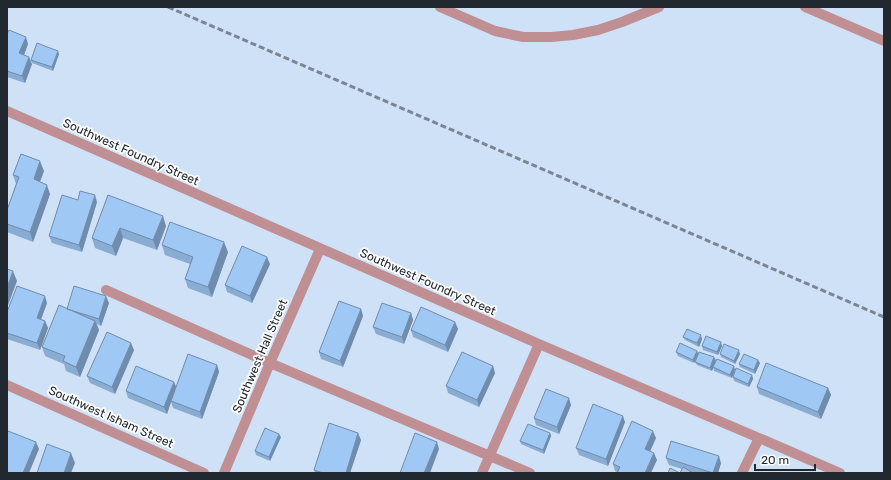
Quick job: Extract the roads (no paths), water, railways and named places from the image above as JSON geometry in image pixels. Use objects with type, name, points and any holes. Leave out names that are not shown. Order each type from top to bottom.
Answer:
[{"type":"street","points":[[440,7],[495,31],[523,37],[551,37],[573,35],[598,30],[659,7]]},
{"type":"street","points":[[805,7],[884,41]]},
{"type":"street","name":"Southwest Foundry Street","points":[[7,111],[538,344],[840,473]]},
{"type":"street","name":"Southwest Hall Street","points":[[224,473],[320,249]]},
{"type":"street","points":[[106,290],[270,363],[530,473]]},
{"type":"street","points":[[482,473],[538,344]]},
{"type":"street","name":"Southwest Isham Street","points":[[7,385],[204,473]]},
{"type":"street","points":[[742,473],[759,438]]},
{"type":"railway","points":[[168,7],[884,317]]}]
